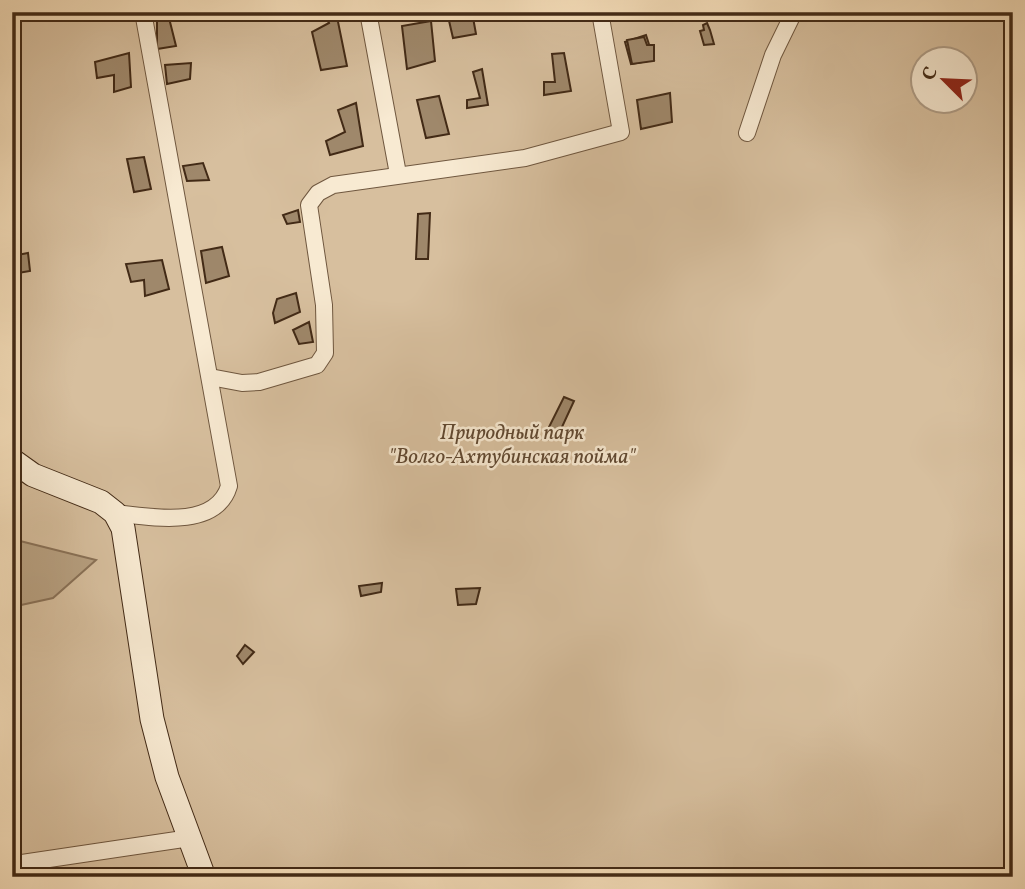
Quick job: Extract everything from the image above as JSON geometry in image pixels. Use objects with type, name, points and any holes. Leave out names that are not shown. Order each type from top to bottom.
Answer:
[{"type":"street","points":[[119,520],[186,518],[215,508],[225,499],[229,486],[143,12]]},
{"type":"street","points":[[368,12],[398,174]]},
{"type":"street","points":[[210,377],[242,383],[259,382],[317,365],[324,353],[324,306],[309,205],[318,193],[333,185],[398,174],[525,158],[621,132],[600,12]]},
{"type":"street","points":[[747,133],[773,55],[794,12]]},
{"type":"street","points":[[12,460],[33,475],[101,502],[119,520],[152,719],[167,777],[204,877]]},
{"type":"street","points":[[12,867],[22,863],[190,838]]},
{"type":"green space","name":"Природный парк \"Волго-Ахтубинская пойма\"","points":[[12,12],[1013,12],[1013,877],[12,877]]},
{"type":"shaded area","points":[[12,539],[96,560],[53,598],[12,607]]},
{"type":"building","points":[[307,12],[336,12],[347,66],[321,70],[312,32],[329,23],[326,16],[312,17],[312,13]]},
{"type":"building","points":[[447,12],[472,12],[476,34],[453,38]]},
{"type":"building","points":[[169,18],[176,46],[157,49],[157,20]]},
{"type":"building","points":[[431,21],[435,61],[407,69],[402,26]]},
{"type":"building","points":[[707,23],[714,44],[704,45],[700,31],[704,30],[703,25]]},
{"type":"building","points":[[646,35],[654,60],[631,64],[625,42]]},
{"type":"building","points":[[644,37],[647,45],[654,45],[654,61],[632,64],[627,40]]},
{"type":"building","points":[[129,53],[131,87],[114,92],[114,75],[97,78],[95,62]]},
{"type":"building","points":[[564,53],[571,91],[544,95],[544,82],[555,82],[552,54]]},
{"type":"building","points":[[191,63],[190,79],[167,84],[165,65]]},
{"type":"building","points":[[482,69],[488,105],[467,108],[467,100],[480,98],[473,72]]},
{"type":"building","points":[[670,93],[672,122],[641,129],[637,100]]},
{"type":"building","points":[[439,96],[449,134],[426,138],[417,100]]},
{"type":"building","points":[[356,103],[363,146],[330,155],[326,141],[345,132],[338,110]]},
{"type":"building","points":[[144,157],[151,189],[134,192],[127,159]]},
{"type":"building","points":[[203,163],[209,180],[187,181],[183,166]]},
{"type":"building","points":[[298,210],[300,222],[287,224],[283,215]]},
{"type":"building","points":[[430,213],[428,259],[416,259],[418,214]]},
{"type":"building","points":[[222,247],[229,276],[206,283],[201,251]]},
{"type":"building","points":[[28,253],[30,271],[12,274],[12,256]]},
{"type":"building","points":[[162,260],[169,289],[145,296],[144,280],[131,282],[126,264]]},
{"type":"building","points":[[296,293],[300,312],[275,323],[273,313],[277,299]]},
{"type":"building","points":[[309,322],[313,342],[299,344],[293,330]]},
{"type":"building","points":[[564,397],[574,401],[556,440],[543,439]]},
{"type":"building","points":[[382,583],[381,592],[361,596],[359,586]]},
{"type":"building","points":[[480,588],[476,604],[458,605],[456,589]]},
{"type":"building","points":[[245,645],[254,652],[243,664],[237,656]]}]
